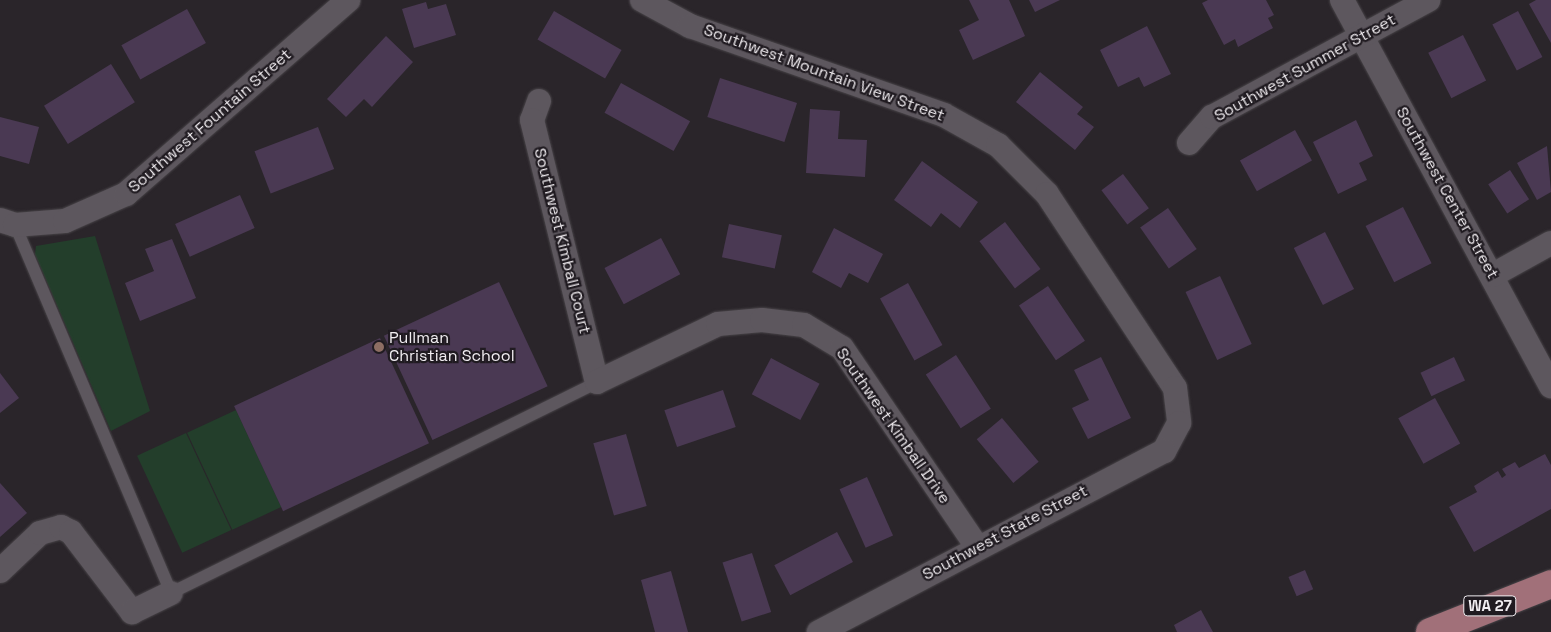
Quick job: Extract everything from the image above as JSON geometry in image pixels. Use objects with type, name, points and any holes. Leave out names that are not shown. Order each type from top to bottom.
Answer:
[{"type":"main road","name":"WA 27","points":[[1430,632],[1551,584]]},
{"type":"street","name":"Southwest Fountain Street","points":[[8,223],[65,221],[126,194],[348,0]]},
{"type":"street","name":"Southwest Mountain View Street","points":[[642,0],[690,26],[944,115],[998,145],[1047,194],[1175,388],[1180,423]]},
{"type":"street","name":"Southwest Center Street","points":[[1342,0],[1493,275],[1551,386]]},
{"type":"street","name":"Southwest Summer Street","points":[[1189,143],[1212,118],[1428,0]]},
{"type":"street","name":"Southwest Kimball Court","points":[[540,101],[532,120],[597,382]]},
{"type":"street","points":[[1493,275],[1551,243]]},
{"type":"street","name":"Southwest Kimball Drive","points":[[597,382],[718,324],[762,320],[804,325],[842,348],[977,547]]},
{"type":"street","name":"Southwest State Street","points":[[819,632],[1164,450],[1180,423]]},
{"type":"street","points":[[0,571],[40,533],[61,527],[72,532],[132,612],[171,594]]},
{"type":"lane","points":[[8,223],[171,594],[597,382]]},
{"type":"green space","points":[[95,236],[150,411],[111,431],[35,254],[36,246]]},
{"type":"green space","points":[[236,410],[281,507],[232,530],[187,433]]},
{"type":"green space","points":[[186,433],[231,530],[182,553],[137,456]]},
{"type":"building","points":[[969,0],[1009,0],[1025,36],[973,60],[959,30],[979,20]]},
{"type":"building","points":[[1029,0],[1060,0],[1035,12]]},
{"type":"building","points":[[1208,0],[1266,0],[1274,15],[1268,18],[1273,28],[1238,47],[1235,39],[1224,45],[1202,3]]},
{"type":"building","points":[[1536,0],[1551,0],[1551,43],[1529,4]]},
{"type":"building","points":[[426,2],[428,9],[446,4],[456,35],[414,48],[402,9]]},
{"type":"building","points":[[187,9],[206,43],[140,79],[121,45]]},
{"type":"building","points":[[554,11],[622,50],[605,79],[538,40]]},
{"type":"building","points":[[1518,11],[1542,57],[1517,71],[1492,25]]},
{"type":"building","points":[[1147,26],[1171,74],[1144,87],[1139,77],[1118,87],[1100,50]]},
{"type":"building","points":[[1463,35],[1486,80],[1451,98],[1428,53]]},
{"type":"building","points":[[386,36],[413,62],[372,107],[364,99],[346,117],[327,99]]},
{"type":"building","points":[[111,64],[135,102],[68,144],[44,106]]},
{"type":"building","points":[[1040,72],[1083,107],[1077,114],[1094,127],[1075,150],[1016,102]]},
{"type":"building","points":[[720,78],[797,103],[784,142],[707,117]]},
{"type":"building","points":[[621,83],[690,121],[674,151],[605,113]]},
{"type":"building","points":[[810,109],[840,111],[838,139],[867,140],[865,177],[806,173]]},
{"type":"building","points":[[0,117],[39,127],[29,164],[0,156]]},
{"type":"building","points":[[1356,120],[1373,156],[1359,163],[1367,180],[1338,194],[1313,142]]},
{"type":"building","points":[[318,127],[334,169],[271,193],[255,151]]},
{"type":"building","points":[[1295,130],[1312,161],[1257,191],[1240,161]]},
{"type":"building","points":[[1547,146],[1551,192],[1537,200],[1517,163]]},
{"type":"building","points":[[922,161],[978,202],[960,228],[941,213],[931,227],[894,200]]},
{"type":"building","points":[[1510,170],[1529,199],[1507,214],[1488,184]]},
{"type":"building","points":[[1123,174],[1149,208],[1127,225],[1101,190]]},
{"type":"building","points":[[240,195],[255,228],[190,257],[175,224]]},
{"type":"building","points":[[1403,207],[1432,263],[1394,282],[1366,226]]},
{"type":"building","points":[[1168,208],[1197,249],[1169,268],[1140,228]]},
{"type":"building","points":[[1005,222],[1041,269],[1015,288],[979,241]]},
{"type":"building","points":[[729,224],[782,235],[775,268],[722,257]]},
{"type":"building","points":[[834,228],[883,254],[868,283],[849,273],[841,288],[812,272]]},
{"type":"building","points":[[1325,232],[1354,289],[1323,305],[1294,248]]},
{"type":"building","points":[[661,238],[680,274],[624,304],[604,268]]},
{"type":"building","points":[[172,239],[196,298],[140,321],[125,283],[154,271],[145,249]]},
{"type":"building","points":[[1220,276],[1252,344],[1217,360],[1186,292]]},
{"type":"building","points":[[499,282],[548,386],[433,440],[384,336]]},
{"type":"building","points":[[908,283],[942,345],[914,361],[880,299]]},
{"type":"building","points":[[1048,286],[1085,341],[1056,360],[1019,306]]},
{"type":"building","points":[[380,338],[429,443],[283,511],[234,406]]},
{"type":"building","points":[[956,355],[991,409],[961,428],[926,375]]},
{"type":"building","points":[[1101,357],[1131,418],[1088,439],[1072,408],[1089,400],[1074,370]]},
{"type":"building","points":[[1454,357],[1465,381],[1431,396],[1420,373]]},
{"type":"building","points":[[771,358],[820,384],[800,420],[752,394]]},
{"type":"building","points":[[0,373],[19,398],[0,413]]},
{"type":"building","points":[[723,390],[736,427],[677,447],[664,410]]},
{"type":"building","points":[[1435,398],[1460,443],[1423,464],[1398,418]]},
{"type":"building","points":[[1002,418],[1039,462],[1013,483],[977,439]]},
{"type":"building","points":[[626,434],[647,506],[614,515],[593,443]]},
{"type":"building","points":[[1545,454],[1551,465],[1551,509],[1474,552],[1449,507],[1477,492],[1474,486],[1498,471],[1502,478],[1506,475],[1502,469],[1515,462],[1519,468]]},
{"type":"building","points":[[867,477],[893,535],[866,548],[840,489]]},
{"type":"building","points":[[0,483],[27,513],[0,537]]},
{"type":"building","points":[[837,532],[853,562],[790,595],[774,565]]},
{"type":"building","points":[[752,553],[771,612],[742,622],[723,563]]},
{"type":"building","points":[[1305,570],[1313,589],[1297,596],[1288,577]]},
{"type":"building","points":[[671,571],[688,632],[655,632],[641,580]]},
{"type":"building","points":[[1201,610],[1213,632],[1177,632],[1174,625]]},
{"type":"place","name":"Pullman Christian School","points":[[379,347]]}]
